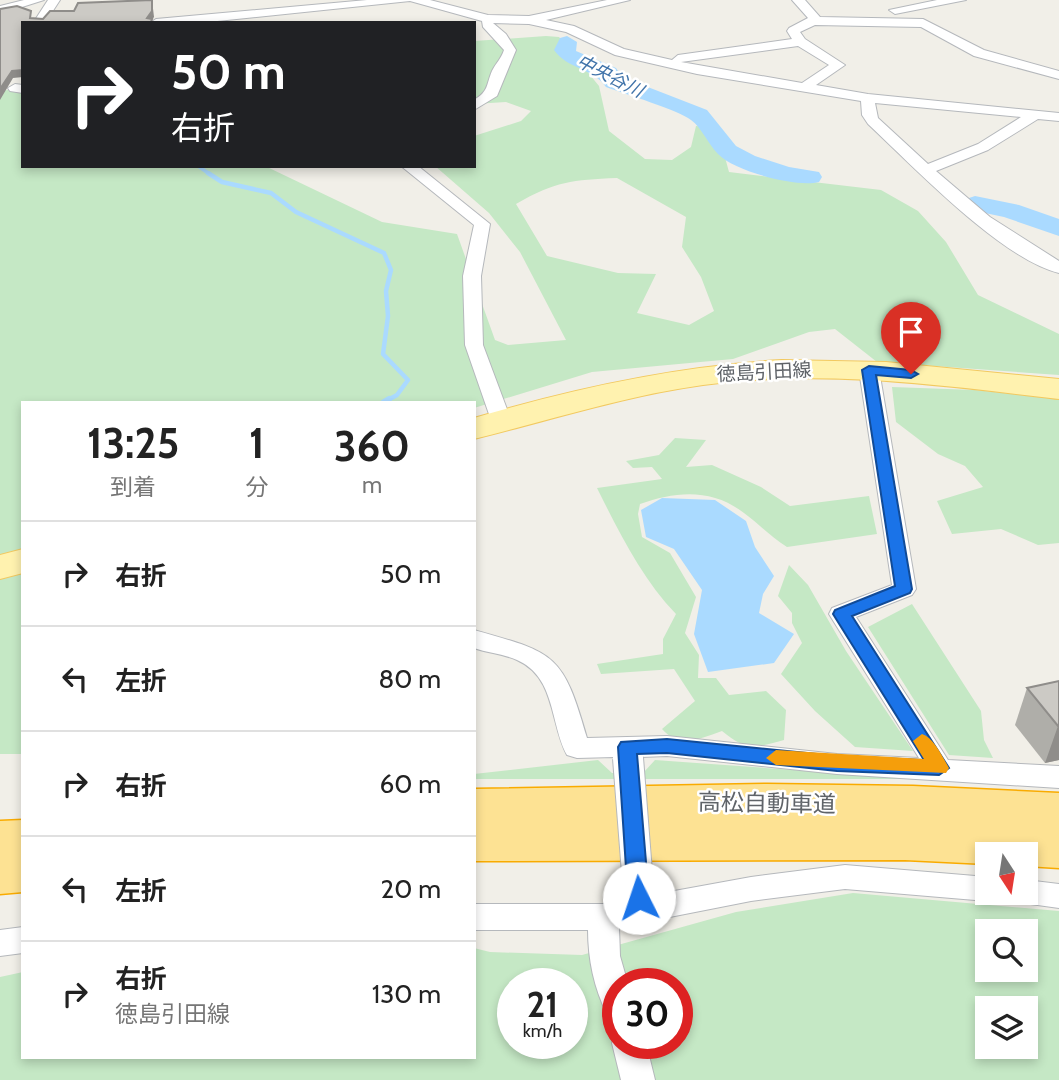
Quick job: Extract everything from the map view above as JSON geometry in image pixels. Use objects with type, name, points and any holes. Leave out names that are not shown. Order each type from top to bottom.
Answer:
[{"type":"highway","name":"高松自動車道","points":[[476,808],[659,802],[978,806],[1059,812]]},
{"type":"highway","points":[[0,839],[21,838]]},
{"type":"highway","name":"高松自動車道","points":[[476,841],[891,840],[1059,848]]},
{"type":"highway","points":[[0,874],[21,872]]},
{"type":"main road","name":"徳島引田線","points":[[488,425],[609,390],[698,376],[783,369],[869,370],[1059,389]]},
{"type":"main road","points":[[0,566],[21,561]]},
{"type":"street","points":[[0,10],[38,0]]},
{"type":"street","points":[[40,21],[54,0]]},
{"type":"street","points":[[182,21],[405,0]]},
{"type":"street","points":[[416,0],[488,19],[529,20],[570,29],[596,43],[662,63],[868,98],[1059,117]]},
{"type":"street","points":[[529,20],[624,0]]},
{"type":"street","points":[[798,0],[814,18],[813,21]]},
{"type":"street","points":[[895,10],[960,0]]},
{"type":"street","points":[[476,105],[489,98],[498,87],[498,72],[506,63],[510,50],[502,37],[487,24],[488,19]]},
{"type":"street","points":[[805,87],[838,65],[800,42],[793,31],[813,21],[923,23],[979,53],[1059,75]]},
{"type":"street","points":[[662,63],[800,42]]},
{"type":"street","points":[[868,98],[869,115],[873,121],[926,170],[1001,233],[1059,268]]},
{"type":"street","points":[[926,170],[984,147],[1037,114]]},
{"type":"street","points":[[411,168],[482,225],[472,276],[474,345],[488,425]]},
{"type":"street","points":[[869,370],[904,589],[841,614],[939,768]]},
{"type":"street","points":[[476,639],[490,646],[524,652],[544,662],[558,689],[577,748],[628,753],[667,746],[837,764],[1059,777]]},
{"type":"street","points":[[628,753],[638,905]]},
{"type":"street","points":[[476,917],[603,917],[638,905],[845,877],[975,889]]},
{"type":"street","points":[[1038,894],[1059,896]]},
{"type":"street","points":[[603,917],[604,957],[607,968]]},
{"type":"street","points":[[0,943],[21,940]]},
{"type":"street","points":[[633,1059],[638,1080]]},
{"type":"green space","points":[[559,37],[599,86],[609,131],[645,159],[672,160],[691,147],[696,126],[717,128],[729,172],[881,190],[918,211],[946,242],[978,295],[1059,334],[1059,375],[877,362],[835,329],[809,332],[733,359],[592,372],[476,407],[476,401],[21,401],[21,754],[0,754],[0,91],[21,88],[21,168],[269,168],[382,222],[457,234],[495,340],[508,345],[566,340],[520,252],[489,213],[437,168],[476,168],[476,135],[521,121],[531,111],[506,102],[476,104],[476,41]],"holes":[[[617,178],[686,217],[682,247],[701,277],[714,311],[689,325],[637,313],[656,274],[618,273],[547,256],[516,204],[565,183]]]},
{"type":"green space","points":[[892,387],[975,390],[1059,399],[1059,543],[1038,545],[1001,529],[952,534],[937,501],[983,487],[965,466],[938,454],[896,422]]},
{"type":"green space","points":[[675,438],[706,440],[686,467],[712,465],[761,487],[790,506],[869,496],[877,534],[787,547],[744,513],[719,499],[694,494],[667,496],[640,504],[638,514],[642,537],[670,553],[696,597],[685,633],[699,655],[698,678],[716,678],[729,695],[766,691],[786,710],[784,740],[751,746],[738,742],[722,731],[690,740],[676,739],[662,729],[695,701],[674,669],[601,674],[597,664],[663,654],[663,639],[676,614],[652,586],[597,488],[662,479],[652,467],[633,468],[626,461],[659,455]]},
{"type":"green space","points":[[789,565],[808,585],[846,651],[913,751],[855,747],[815,711],[781,674],[802,643],[792,623],[792,613],[778,596]]},
{"type":"green space","points":[[912,604],[981,711],[984,740],[993,758],[949,755],[868,627]]},
{"type":"green space","points":[[598,760],[612,773],[644,772],[655,760],[919,779],[476,779],[476,774]]},
{"type":"green space","points":[[853,893],[1059,911],[1059,1080],[0,1080],[0,977],[21,972],[21,1059],[476,1059],[476,948],[490,952],[582,955],[736,912]]},
{"type":"water","points":[[662,498],[715,500],[746,521],[755,547],[774,576],[763,594],[759,613],[794,634],[774,663],[708,672],[694,634],[702,590],[674,549],[646,537],[641,510]]},
{"type":"building","points":[[152,0],[152,11],[147,18],[152,19],[21,21],[21,70],[12,71],[0,89],[0,9],[17,6],[31,11],[30,18],[43,19],[50,11],[74,11],[78,3]]},
{"type":"building","points":[[1059,681],[1059,726],[1058,726],[1027,688]]},
{"type":"waterway","name":"中央谷川","points":[[567,42],[564,50],[569,55],[608,73],[614,82],[699,115],[728,151],[746,161],[786,174],[810,177]]},
{"type":"waterway","points":[[201,168],[210,174]]},
{"type":"waterway","points":[[210,174],[222,182],[271,193],[296,212],[384,253],[391,270],[386,291],[388,316],[383,354],[408,380],[397,395],[386,401]]},
{"type":"waterway","name":"中央谷川","points":[[975,204],[1010,210],[1059,228]]},
{"type":"slow traffic","points":[[776,758],[837,764],[939,768],[922,741]]},
{"type":"route","points":[[639,898],[627,747],[667,746],[837,764],[939,768],[841,614],[904,589],[869,370],[911,374]]}]
